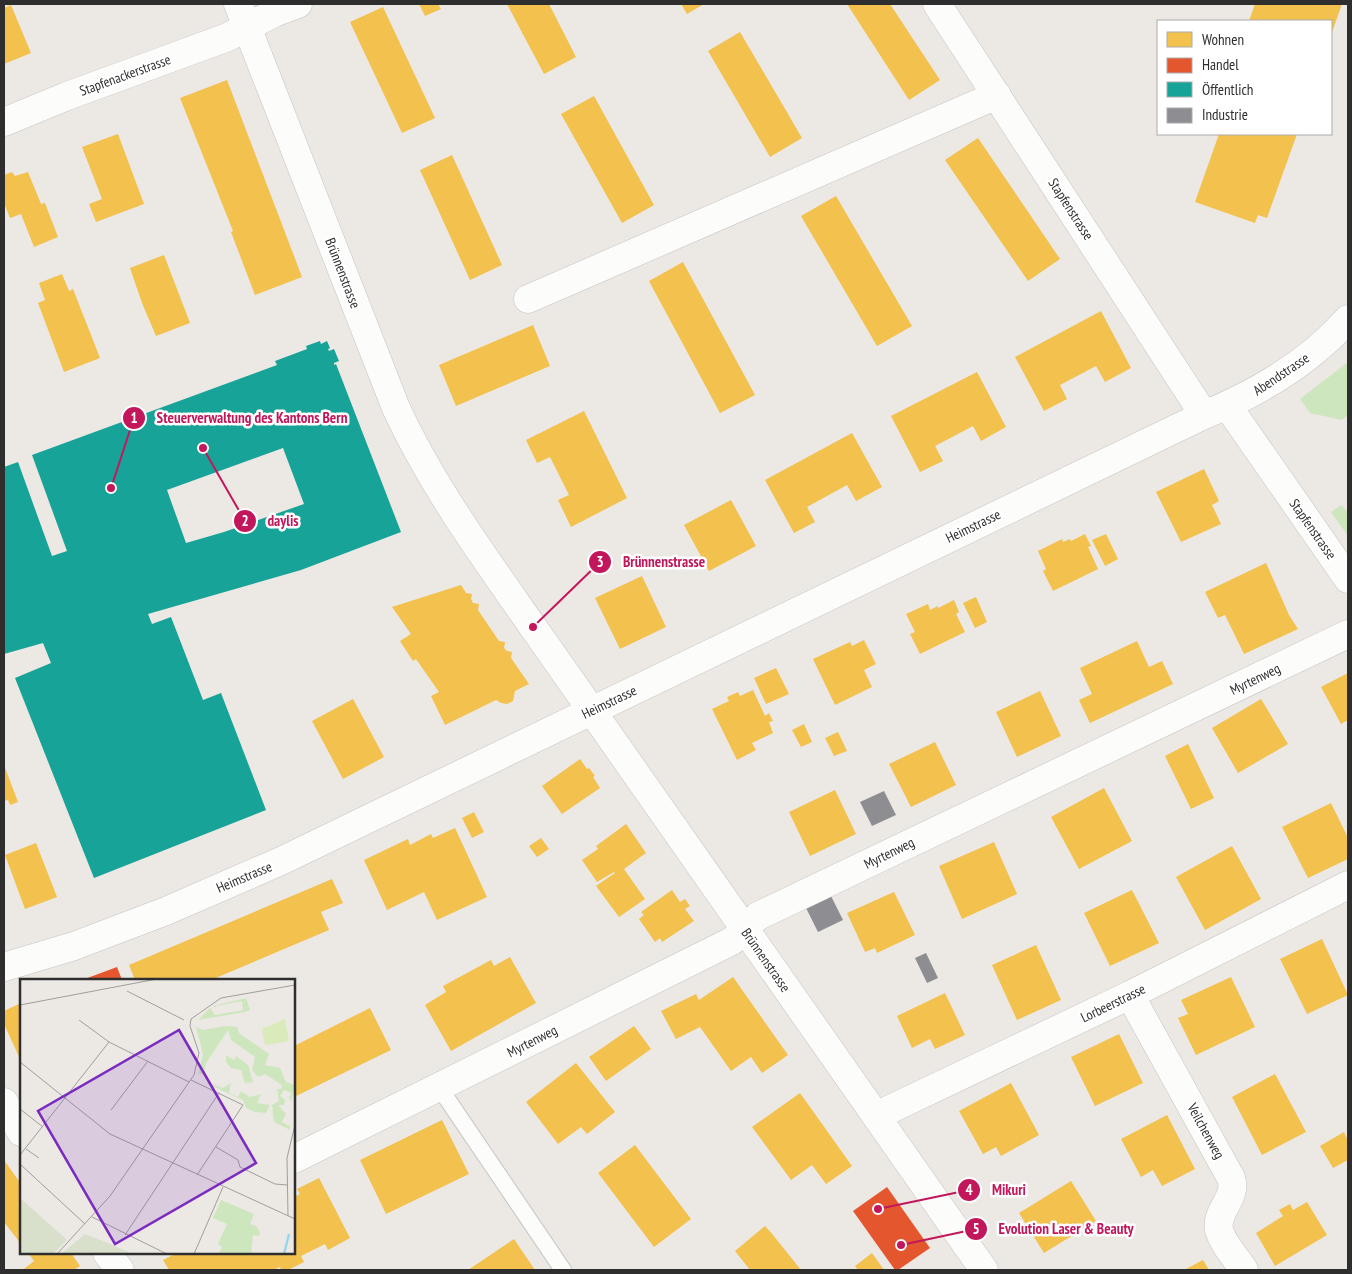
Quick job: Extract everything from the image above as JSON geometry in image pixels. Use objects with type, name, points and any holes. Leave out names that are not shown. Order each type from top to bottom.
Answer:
[{"type":"street","name":"Stapfenackerstrasse","points":[[4,122],[67,96],[228,37],[242,16],[274,13],[298,4]]},
{"type":"street","name":"Stapfenstrasse","points":[[937,4],[997,96],[1215,410],[1348,579]]},
{"type":"street","name":"Brünnenstrasse","points":[[242,16],[408,435],[476,545],[984,1270]]},
{"type":"street","points":[[528,299],[997,96]]},
{"type":"street","name":"Abendstrasse","points":[[1215,410],[1253,394],[1294,367],[1322,345],[1348,319]]},
{"type":"street","name":"Heimstrasse","points":[[4,967],[74,946],[166,911],[281,861],[1215,410]]},
{"type":"street","name":"Myrtenweg","points":[[295,1159],[732,941],[758,916],[1348,634]]},
{"type":"street","name":"Lorbeerstrasse","points":[[876,1116],[1130,995],[1348,886]]},
{"type":"street","name":"Veilchenweg","points":[[1130,995],[1231,1178],[1232,1192],[1220,1218],[1219,1229],[1222,1237],[1244,1270]]},
{"type":"street","points":[[4,1102],[20,1130]]},
{"type":"street","points":[[108,1254],[120,1270]]},
{"type":"lane","points":[[439,1088],[563,1270]]},
{"type":"green space","points":[[1348,362],[1348,415],[1342,420],[1310,413],[1300,399]]},
{"type":"green space","points":[[1341,505],[1348,512],[1348,536],[1331,512]]},
{"type":"building: Wohnen","points":[[419,4],[438,4],[441,9],[425,16]]},
{"type":"building: Wohnen","points":[[507,4],[549,4],[576,57],[544,74]]},
{"type":"building: Wohnen","points":[[681,4],[704,4],[687,14]]},
{"type":"building: Wohnen","points":[[847,4],[890,4],[940,80],[909,100]]},
{"type":"building: Wohnen","points":[[1255,4],[1342,4],[1332,32],[1332,20],[1249,20]]},
{"type":"building: Wohnen","points":[[11,5],[31,53],[4,64],[4,8]]},
{"type":"building: Wohnen","points":[[383,7],[435,118],[402,133],[350,22]]},
{"type":"building: Wohnen","points":[[740,32],[802,138],[770,157],[708,51]]},
{"type":"building: Wohnen","points":[[227,80],[302,277],[255,295],[231,232],[233,231],[180,98]]},
{"type":"building: Wohnen","points":[[594,96],[654,205],[622,223],[561,114]]},
{"type":"building: Wohnen","points":[[118,134],[144,204],[96,222],[89,204],[102,199],[82,147]]},
{"type":"building: Wohnen","points":[[1219,135],[1297,135],[1267,218],[1258,215],[1255,223],[1195,202]]},
{"type":"building: Wohnen","points":[[978,138],[1060,259],[1028,281],[945,160]]},
{"type":"building: Wohnen","points":[[452,155],[502,265],[470,280],[420,170]]},
{"type":"building: Wohnen","points":[[12,172],[15,176],[28,172],[41,204],[45,203],[58,237],[34,247],[21,214],[10,218],[4,203],[4,175]]},
{"type":"building: Wohnen","points":[[836,196],[912,326],[877,346],[801,216]]},
{"type":"building: Wohnen","points":[[164,255],[190,323],[156,336],[130,268]]},
{"type":"building: Wohnen","points":[[683,262],[755,395],[720,413],[649,281]]},
{"type":"building: Wohnen","points":[[62,274],[69,291],[73,289],[100,358],[64,372],[38,303],[45,300],[39,283]]},
{"type":"building: Wohnen","points":[[1101,311],[1131,368],[1105,382],[1096,366],[1060,385],[1067,399],[1044,411],[1015,357]]},
{"type":"building: Wohnen","points":[[533,325],[550,366],[456,406],[439,365]]},
{"type":"building: Wohnen","points":[[977,372],[1006,427],[981,441],[973,426],[935,446],[943,461],[920,472],[891,416]]},
{"type":"building: Wohnen","points":[[584,411],[627,498],[571,527],[558,500],[569,495],[550,457],[537,463],[526,440]]},
{"type":"building: Wohnen","points":[[852,433],[882,487],[856,501],[847,485],[807,507],[815,522],[794,533],[765,480]]},
{"type":"building: Wohnen","points":[[1204,469],[1219,501],[1212,505],[1221,524],[1181,542],[1156,492]]},
{"type":"building: Wohnen","points":[[731,500],[756,546],[709,571],[684,525]]},
{"type":"building: Wohnen","points":[[1085,534],[1091,546],[1088,547],[1098,569],[1053,591],[1043,571],[1046,569],[1038,551],[1062,539],[1063,542],[1070,539],[1071,541]]},
{"type":"building: Wohnen","points":[[1106,534],[1118,559],[1105,566],[1092,540]]},
{"type":"building: Wohnen","points":[[1266,563],[1289,615],[1298,629],[1244,654],[1225,615],[1218,618],[1205,592]]},
{"type":"building: Wohnen","points":[[642,576],[666,627],[620,649],[595,598]]},
{"type":"building: Wohnen","points":[[461,585],[466,593],[472,594],[471,599],[473,603],[479,604],[478,610],[499,641],[505,642],[504,648],[512,652],[511,658],[529,684],[515,691],[513,701],[507,704],[496,700],[445,725],[431,696],[439,692],[416,659],[413,661],[400,641],[411,634],[392,607]]},
{"type":"building: Wohnen","points":[[976,597],[987,622],[975,628],[963,603]]},
{"type":"building: Wohnen","points":[[954,600],[959,612],[956,614],[965,632],[920,654],[910,634],[915,632],[906,614],[928,604],[930,610]]},
{"type":"building: Wohnen","points":[[864,640],[876,664],[864,670],[872,687],[835,705],[813,659],[850,642],[852,646]]},
{"type":"building: Wohnen","points":[[1137,641],[1149,667],[1162,661],[1173,684],[1090,723],[1079,700],[1092,694],[1080,668]]},
{"type":"building: Wohnen","points":[[776,668],[789,694],[766,704],[754,678]]},
{"type":"building: Wohnen","points":[[1348,673],[1348,720],[1341,724],[1321,687]]},
{"type":"building: Wohnen","points":[[753,690],[765,716],[769,713],[773,721],[769,722],[773,733],[752,743],[756,750],[737,760],[712,709],[729,701],[727,697],[738,692],[740,696]]},
{"type":"building: Wohnen","points":[[1040,691],[1061,736],[1017,757],[996,712]]},
{"type":"building: Wohnen","points":[[353,699],[384,757],[343,779],[312,721]]},
{"type":"building: Wohnen","points":[[1261,699],[1288,744],[1238,773],[1212,728]]},
{"type":"building: Wohnen","points":[[804,724],[812,742],[801,747],[792,730]]},
{"type":"building: Wohnen","points":[[838,732],[847,751],[834,756],[825,738]]},
{"type":"building: Wohnen","points":[[935,742],[956,785],[911,807],[889,764]]},
{"type":"building: Wohnen","points":[[1188,744],[1214,798],[1191,809],[1165,756]]},
{"type":"building: Wohnen","points":[[580,759],[595,776],[593,777],[600,788],[562,814],[542,786]]},
{"type":"building: Wohnen","points":[[4,765],[18,802],[10,805],[8,800],[4,801]]},
{"type":"building: Wohnen","points":[[1104,788],[1132,841],[1079,869],[1051,817]]},
{"type":"building: Wohnen","points":[[835,790],[856,834],[810,856],[789,812]]},
{"type":"building: Wohnen","points":[[1331,803],[1348,838],[1348,859],[1308,878],[1282,827]]},
{"type":"building: Wohnen","points":[[474,812],[484,832],[472,838],[462,818]]},
{"type":"building: Wohnen","points":[[626,824],[646,853],[624,869],[645,899],[619,917],[596,886],[615,873],[597,882],[582,860],[598,849],[596,846]]},
{"type":"building: Wohnen","points":[[455,828],[487,897],[437,920],[424,892],[387,910],[364,860],[408,839],[410,845],[431,834],[433,838]]},
{"type":"building: Wohnen","points":[[541,838],[549,849],[537,857],[529,846]]},
{"type":"building: Wohnen","points":[[994,842],[1017,894],[962,919],[939,866]]},
{"type":"building: Wohnen","points":[[36,843],[57,897],[25,909],[5,855]]},
{"type":"building: Wohnen","points":[[1232,846],[1261,899],[1205,930],[1176,877]]},
{"type":"building: Wohnen","points":[[332,879],[343,903],[321,912],[329,930],[213,979],[135,979],[129,965]]},
{"type":"building: Wohnen","points":[[672,890],[680,902],[685,899],[690,906],[685,909],[694,921],[662,942],[660,938],[655,942],[639,919],[644,915],[641,912]]},
{"type":"building: Wohnen","points":[[1132,890],[1159,943],[1110,966],[1084,913]]},
{"type":"building: Wohnen","points":[[894,892],[915,935],[877,953],[875,948],[865,952],[847,913]]},
{"type":"building: Wohnen","points":[[1322,939],[1348,995],[1307,1014],[1280,959]]},
{"type":"building: Wohnen","points":[[1036,945],[1061,1000],[1017,1020],[992,965]]},
{"type":"building: Wohnen","points":[[510,957],[536,1003],[451,1051],[425,1005],[446,992],[443,986],[491,960],[494,966]]},
{"type":"building: Wohnen","points":[[733,977],[788,1055],[762,1073],[751,1057],[731,1071],[700,1027],[676,1039],[661,1011],[696,994],[699,1000]]},
{"type":"building: Wohnen","points":[[1231,977],[1255,1027],[1196,1055],[1178,1018],[1188,1014],[1181,1000]]},
{"type":"building: Wohnen","points":[[945,993],[965,1035],[935,1049],[930,1039],[912,1048],[897,1016]]},
{"type":"building: Wohnen","points":[[20,1003],[20,1059],[4,1024],[4,1011]]},
{"type":"building: Wohnen","points":[[370,1008],[391,1050],[295,1097],[295,1046]]},
{"type":"building: Wohnen","points":[[634,1026],[651,1049],[606,1081],[589,1057]]},
{"type":"building: Wohnen","points":[[1119,1034],[1143,1083],[1095,1106],[1071,1057]]},
{"type":"building: Wohnen","points":[[576,1063],[615,1112],[587,1134],[581,1127],[558,1144],[526,1102]]},
{"type":"building: Wohnen","points":[[1275,1074],[1306,1132],[1262,1155],[1232,1097]]},
{"type":"building: Wohnen","points":[[1011,1083],[1039,1135],[1001,1156],[996,1147],[983,1154],[959,1111]]},
{"type":"building: Wohnen","points":[[800,1093],[852,1166],[826,1184],[812,1165],[791,1180],[752,1127]]},
{"type":"building: Wohnen","points":[[1167,1115],[1195,1169],[1162,1186],[1153,1170],[1141,1177],[1121,1139]]},
{"type":"building: Wohnen","points":[[442,1120],[469,1174],[386,1214],[360,1160]]},
{"type":"building: Wohnen","points":[[1344,1132],[1348,1141],[1348,1160],[1333,1168],[1320,1146]]},
{"type":"building: Wohnen","points":[[635,1145],[691,1219],[654,1247],[598,1173]]},
{"type":"building: Wohnen","points":[[4,1160],[20,1183],[20,1243],[4,1222]]},
{"type":"building: Wohnen","points":[[319,1178],[350,1238],[328,1250],[325,1244],[301,1256],[304,1262],[288,1270],[281,1270],[280,1267],[273,1270],[169,1270],[163,1260],[175,1254],[295,1254],[295,1196],[300,1194],[297,1189]]},
{"type":"building: Wohnen","points":[[1071,1181],[1096,1221],[1044,1253],[1019,1213]]},
{"type":"building: Wohnen","points":[[1307,1202],[1327,1235],[1275,1266],[1256,1233],[1283,1216],[1279,1210],[1290,1204],[1293,1210]]},
{"type":"building: Wohnen","points":[[765,1226],[801,1270],[750,1270],[735,1251]]},
{"type":"building: Wohnen","points":[[514,1239],[535,1270],[468,1270]]},
{"type":"building: Wohnen","points":[[872,1253],[884,1270],[858,1270],[855,1266]]},
{"type":"building: Wohnen","points":[[29,1254],[72,1254],[80,1266],[74,1270],[24,1269],[34,1261]]},
{"type":"building: Wohnen","points":[[1203,1260],[1209,1270],[1184,1270]]},
{"type":"building: Handel","points":[[117,967],[122,979],[85,979]]},
{"type":"building: Handel","points":[[887,1187],[930,1248],[898,1270],[895,1270],[853,1211]]},
{"type":"building: Öffentlich","points":[[320,341],[321,344],[327,341],[330,348],[328,349],[329,351],[334,349],[339,361],[334,363],[334,365],[336,364],[401,532],[301,570],[148,614],[152,624],[171,617],[203,700],[221,693],[266,810],[94,878],[15,678],[51,663],[43,643],[4,654],[4,467],[18,462],[52,556],[67,551],[32,455],[277,365],[275,361],[307,349],[306,346]],"holes":[[[283,448],[304,504],[186,543],[167,490]]]},
{"type":"building: Industrie","points":[[884,791],[896,815],[872,826],[860,802]]},
{"type":"building: Industrie","points":[[831,896],[843,920],[818,932],[806,908]]},
{"type":"building: Industrie","points":[[926,953],[938,978],[927,983],[915,958]]},
{"type":"place","name":"daylis","points":[[203,448]]},
{"type":"place","name":"Steuerverwaltung des Kantons Bern","points":[[111,488]]},
{"type":"place","name":"Brünnenstrasse","points":[[533,627]]},
{"type":"place","name":"Mikuri","points":[[878,1209]]},
{"type":"place","name":"Evolution Laser & Beauty","points":[[901,1245]]}]
